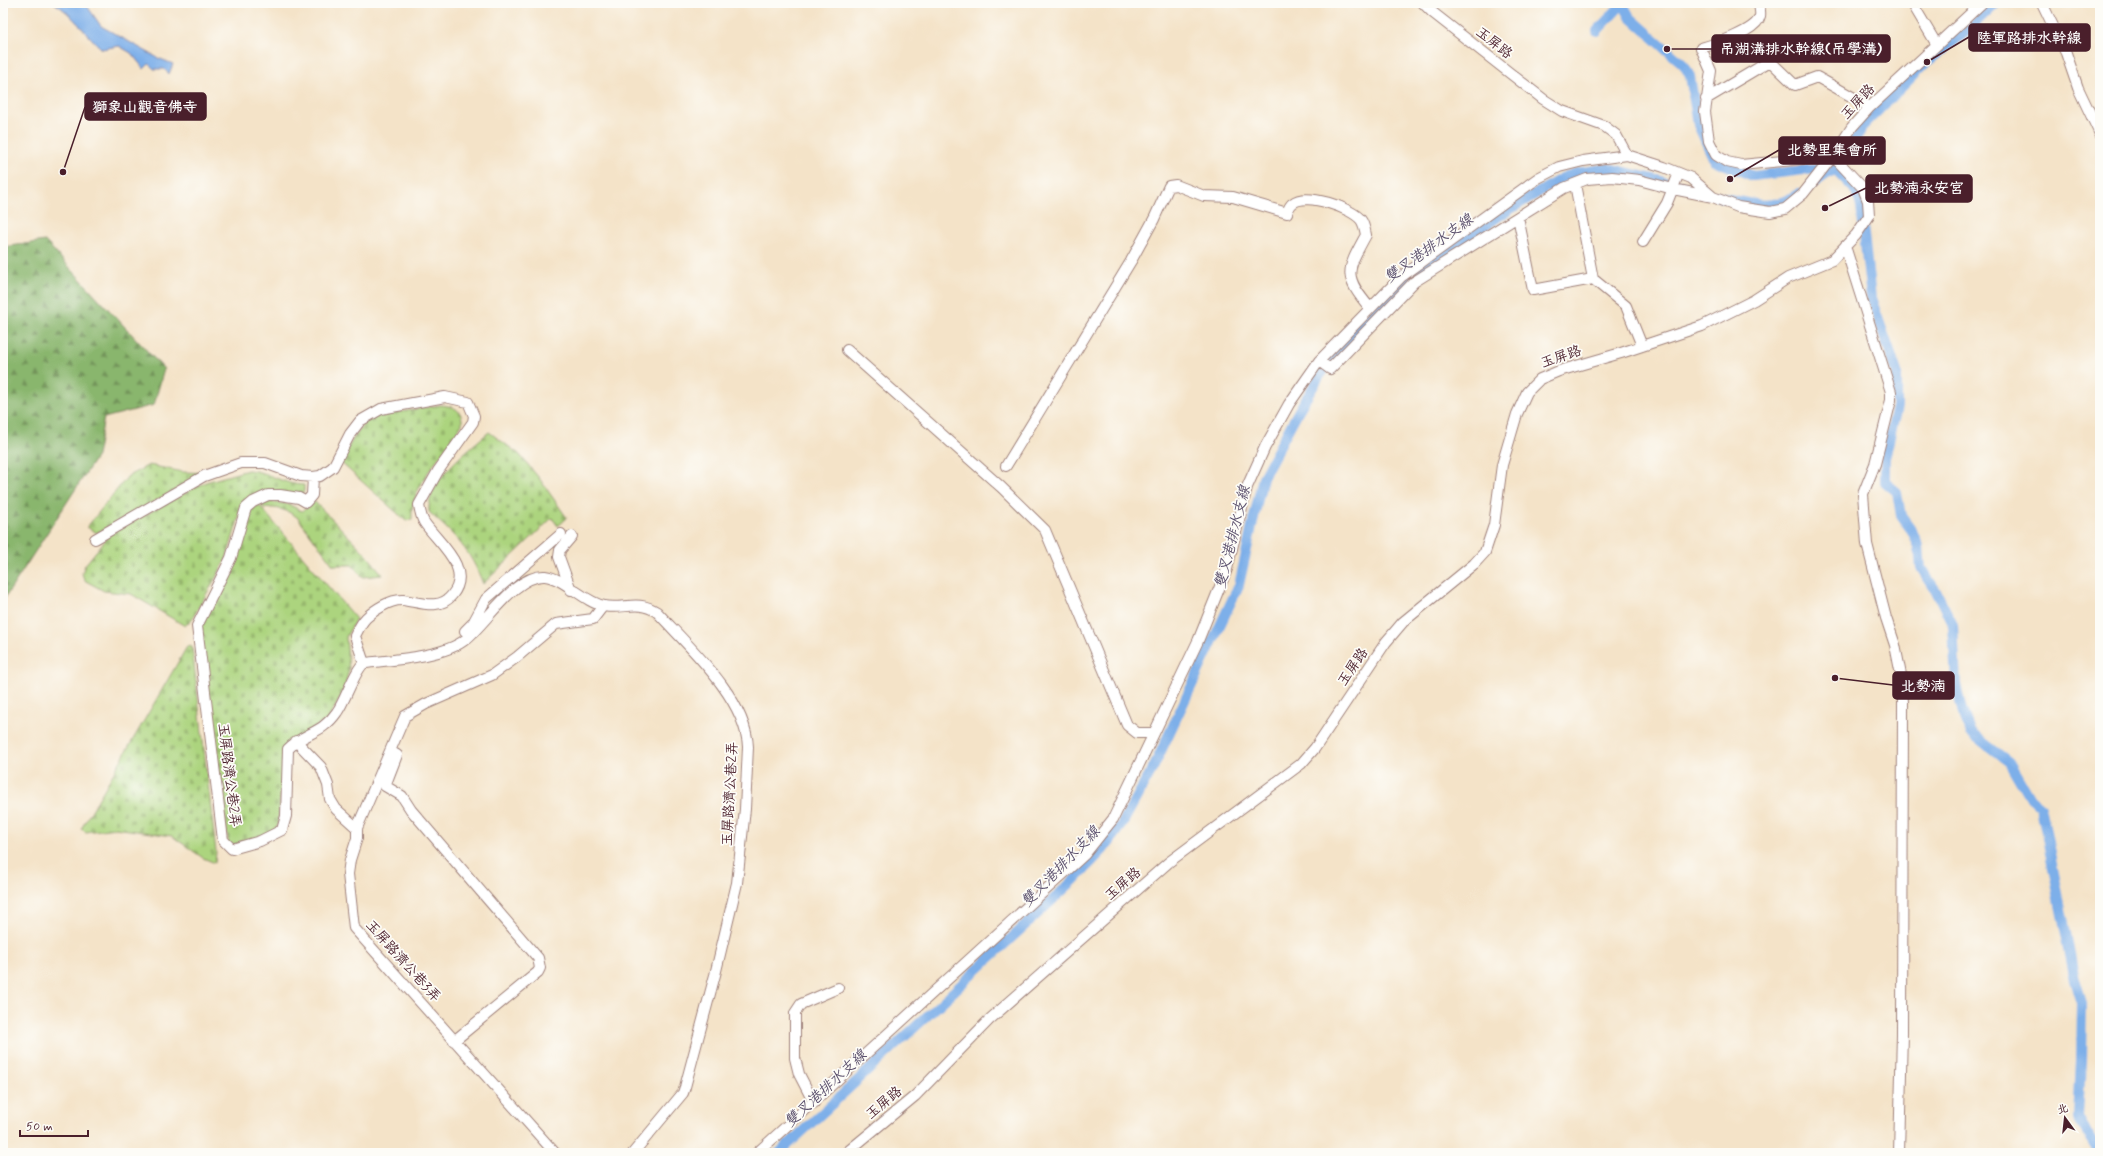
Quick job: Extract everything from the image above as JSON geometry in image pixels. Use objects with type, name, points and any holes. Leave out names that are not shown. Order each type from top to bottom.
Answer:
[{"type":"street","name":"玉屏路","points":[[1423,3],[1432,12],[1543,99],[1562,110],[1604,126],[1616,135],[1627,155]]},
{"type":"street","points":[[1759,3],[1760,16],[1756,23],[1735,36],[1701,48],[1711,71],[1705,112],[1709,141],[1716,155],[1727,162],[1746,164],[1806,159],[1829,160]]},
{"type":"street","points":[[1912,3],[1937,46]]},
{"type":"street","points":[[2042,3],[2066,53],[2078,88],[2100,134]]},
{"type":"street","name":"玉屏路","points":[[757,1153],[814,1103],[1085,854],[1113,819],[1204,627],[1227,569],[1247,487],[1265,447],[1288,404],[1319,361],[1401,277],[1538,178],[1559,167],[1583,161],[1627,155],[1691,178],[1713,197],[1744,208],[1770,212],[1785,209],[1804,194],[1852,127],[1870,107],[1937,46],[1980,4]]},
{"type":"street","points":[[1706,99],[1770,61],[1795,85],[1817,77],[1870,107]]},
{"type":"street","name":"玉屏路","points":[[846,1153],[915,1096],[989,1020],[1169,862],[1300,764],[1315,748],[1386,642],[1403,622],[1474,564],[1484,552],[1494,525],[1502,465],[1517,414],[1528,392],[1540,379],[1559,371],[1642,346],[1708,322],[1754,300],[1788,278],[1832,260],[1856,235],[1869,216],[1868,201],[1863,188],[1843,166],[1829,160]]},
{"type":"street","points":[[1643,242],[1667,203],[1679,173]]},
{"type":"street","points":[[1319,361],[1330,369],[1414,282],[1564,188],[1587,179],[1612,177],[1639,180],[1673,190],[1713,197]]},
{"type":"street","points":[[1575,184],[1593,279],[1626,306],[1642,346]]},
{"type":"street","points":[[1006,466],[1131,261],[1154,219],[1169,186],[1176,185],[1204,196],[1233,197],[1287,214],[1293,203],[1302,199],[1336,204],[1352,211],[1362,221],[1366,235],[1352,258],[1349,273],[1353,287],[1370,308]]},
{"type":"street","points":[[1518,217],[1533,290],[1593,279]]},
{"type":"street","points":[[1845,246],[1891,392],[1891,400],[1875,464],[1863,494],[1867,544],[1886,618],[1895,645],[1901,675],[1903,702],[1902,1033],[1899,1153]]},
{"type":"street","points":[[847,350],[1001,487],[1045,530],[1127,725],[1137,733],[1153,733]]},
{"type":"street","points":[[95,539],[204,476],[241,463],[265,462],[290,473],[313,477],[327,472],[332,467],[350,434],[360,420],[381,409],[445,397],[468,402],[472,408],[474,416],[473,422],[438,471],[419,505],[424,522],[454,560],[458,570],[457,585],[452,595],[443,602],[433,605],[402,600],[388,603],[365,618],[355,636],[364,664],[359,667],[355,679],[338,711],[328,725],[296,741],[321,767],[328,785],[330,799],[336,809],[356,828]]},
{"type":"street","name":"玉屏路濟公巷2弄","points":[[296,741],[288,749],[286,816],[282,830],[260,841],[232,849],[223,840],[197,626],[230,558],[246,508],[252,502],[268,495],[298,498],[306,502],[312,495],[313,477]]},
{"type":"street","points":[[437,652],[459,638],[473,623],[486,600],[561,534]]},
{"type":"street","points":[[571,590],[559,557],[560,550],[572,536]]},
{"type":"street","name":"玉屏路濟公巷2弄","points":[[364,664],[437,652],[465,640],[507,596],[529,579],[536,576],[552,577],[571,590],[603,606],[640,604],[657,612],[717,677],[740,715],[748,737],[745,809],[738,876],[715,975],[683,1094],[633,1153]]},
{"type":"street","name":"玉屏路濟公巷3弄","points":[[555,1153],[454,1041],[399,976],[354,928],[350,907],[348,874],[350,860],[357,838],[356,828],[405,716],[426,704],[492,675],[517,657],[556,624],[592,619],[603,606]]},
{"type":"street","points":[[390,751],[397,755],[385,786],[402,796],[411,810],[538,958],[540,965],[538,972],[454,1041]]},
{"type":"street","points":[[814,1103],[799,1074],[795,1058],[795,1013],[801,1004],[838,988]]},
{"type":"green space","points":[[45,241],[164,369],[154,405],[104,418],[97,456],[3,601],[3,247]]},
{"type":"green space","points":[[440,405],[453,407],[456,409],[461,415],[462,424],[423,481],[416,494],[412,519],[406,521],[339,461],[363,424],[378,416]]},
{"type":"green space","points":[[489,432],[519,454],[539,478],[567,518],[558,526],[552,518],[483,584],[473,562],[461,544],[429,512],[430,500],[434,489],[441,478],[460,457]]},
{"type":"green space","points":[[149,465],[183,472],[206,473],[97,533],[87,527],[128,476]]},
{"type":"green space","points":[[248,470],[262,473],[289,483],[304,485],[304,491],[301,497],[282,493],[241,510],[226,560],[192,619],[185,626],[131,594],[104,591],[84,580],[82,573],[85,565],[110,534],[206,482]]},
{"type":"green space","points":[[267,502],[288,504],[302,511],[315,502],[366,554],[383,575],[363,577],[352,565],[333,565],[298,518],[282,510],[264,508],[261,504]]},
{"type":"green space","points":[[259,505],[356,619],[346,637],[349,669],[344,691],[328,719],[285,744],[278,824],[269,834],[263,837],[249,842],[229,846],[198,639],[204,619],[236,560],[246,517],[252,509]]},
{"type":"green space","points":[[188,645],[192,647],[216,852],[215,863],[203,858],[172,836],[115,828],[86,832],[81,829]]},
{"type":"water","points":[[54,3],[85,3],[101,26],[158,58],[173,64],[169,74],[164,69],[154,69],[149,64],[144,69],[131,53],[119,46],[102,49],[73,18]]},
{"type":"waterway","points":[[1597,31],[1623,3]]},
{"type":"waterway","points":[[1812,184],[1835,169],[1860,132],[1861,128],[1927,62],[1967,31],[1996,3]]},
{"type":"waterway","points":[[1623,4],[1630,17],[1684,65],[1690,76],[1698,125],[1714,160],[1753,176],[1804,170],[1835,169],[1857,192],[1861,207],[1871,298],[1897,372],[1897,407],[1885,458],[1885,482],[1897,492],[1901,516],[1912,531],[1919,547],[1921,568],[1935,589],[1953,625],[1956,684],[1962,710],[1971,733],[2009,762],[2030,798],[2041,807],[2075,980],[2082,1003],[2078,1118],[2100,1153]]},
{"type":"waterway","name":"雙叉港排水支線","points":[[779,1153],[1074,880],[1103,850],[1122,824],[1154,766],[1239,585],[1263,477],[1299,410],[1329,361],[1388,297],[1415,274],[1501,215],[1562,178],[1576,173],[1609,168],[1682,186]]},
{"type":"waterway","name":"雙叉港排水支線","points":[[1717,196],[1759,205],[1769,205],[1779,203],[1799,193]]},
{"type":"place","name":"吊湖溝排水幹線(吊學溝)","points":[[1667,49]]},
{"type":"place","name":"陸軍路排水幹線","points":[[1927,62]]},
{"type":"place","name":"獅象山觀音佛寺","points":[[63,172]]},
{"type":"place","name":"北勢里集會所","points":[[1730,179]]},
{"type":"place","name":"北勢湳永安宮","points":[[1825,208]]},
{"type":"place","name":"北勢湳","points":[[1835,678]]}]
